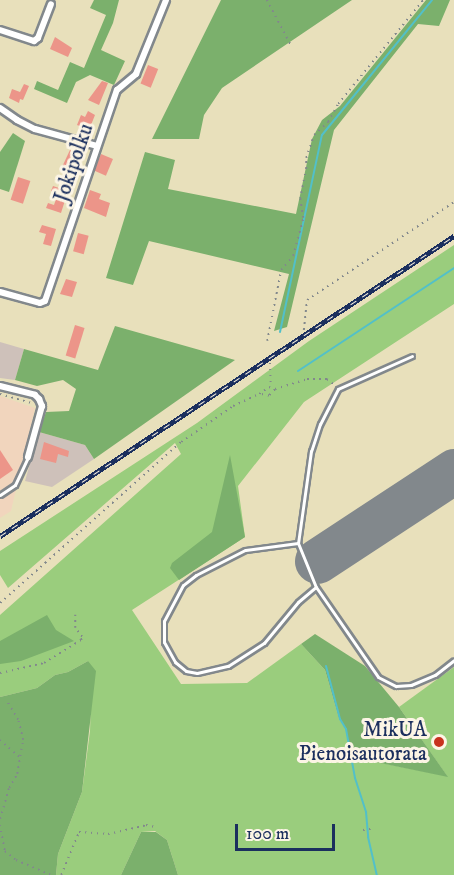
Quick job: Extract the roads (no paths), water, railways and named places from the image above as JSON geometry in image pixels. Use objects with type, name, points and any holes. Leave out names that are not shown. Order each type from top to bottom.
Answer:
[{"type":"street","name":"Jokipolku","points":[[0,292],[40,303],[45,301],[117,90],[136,74],[166,0]]},
{"type":"street","points":[[0,30],[34,41],[38,38],[51,4]]},
{"type":"street","points":[[0,108],[35,129],[97,146]]},
{"type":"street","points":[[0,386],[35,395],[42,406],[28,457]]},
{"type":"lane","points":[[412,356],[338,389],[320,424],[311,451],[298,543],[305,565],[316,587],[378,677],[396,686],[411,686],[423,682],[454,660]]},
{"type":"lane","points":[[0,495],[15,485],[28,457]]},
{"type":"lane","points":[[298,543],[245,550],[196,575],[183,585],[164,621],[162,636],[164,642],[175,662],[186,671],[197,673],[228,666],[264,643],[298,602],[316,587]]},
{"type":"waterway","points":[[280,332],[322,135],[432,0]]},
{"type":"waterway","points":[[298,371],[454,268]]},
{"type":"waterway","points":[[326,666],[340,719],[346,729],[355,778],[366,812],[368,837],[377,875]]},
{"type":"railway","points":[[0,536],[454,236]]},
{"type":"place","name":"MikUA Pienoisautorata","points":[[439,742]]}]
